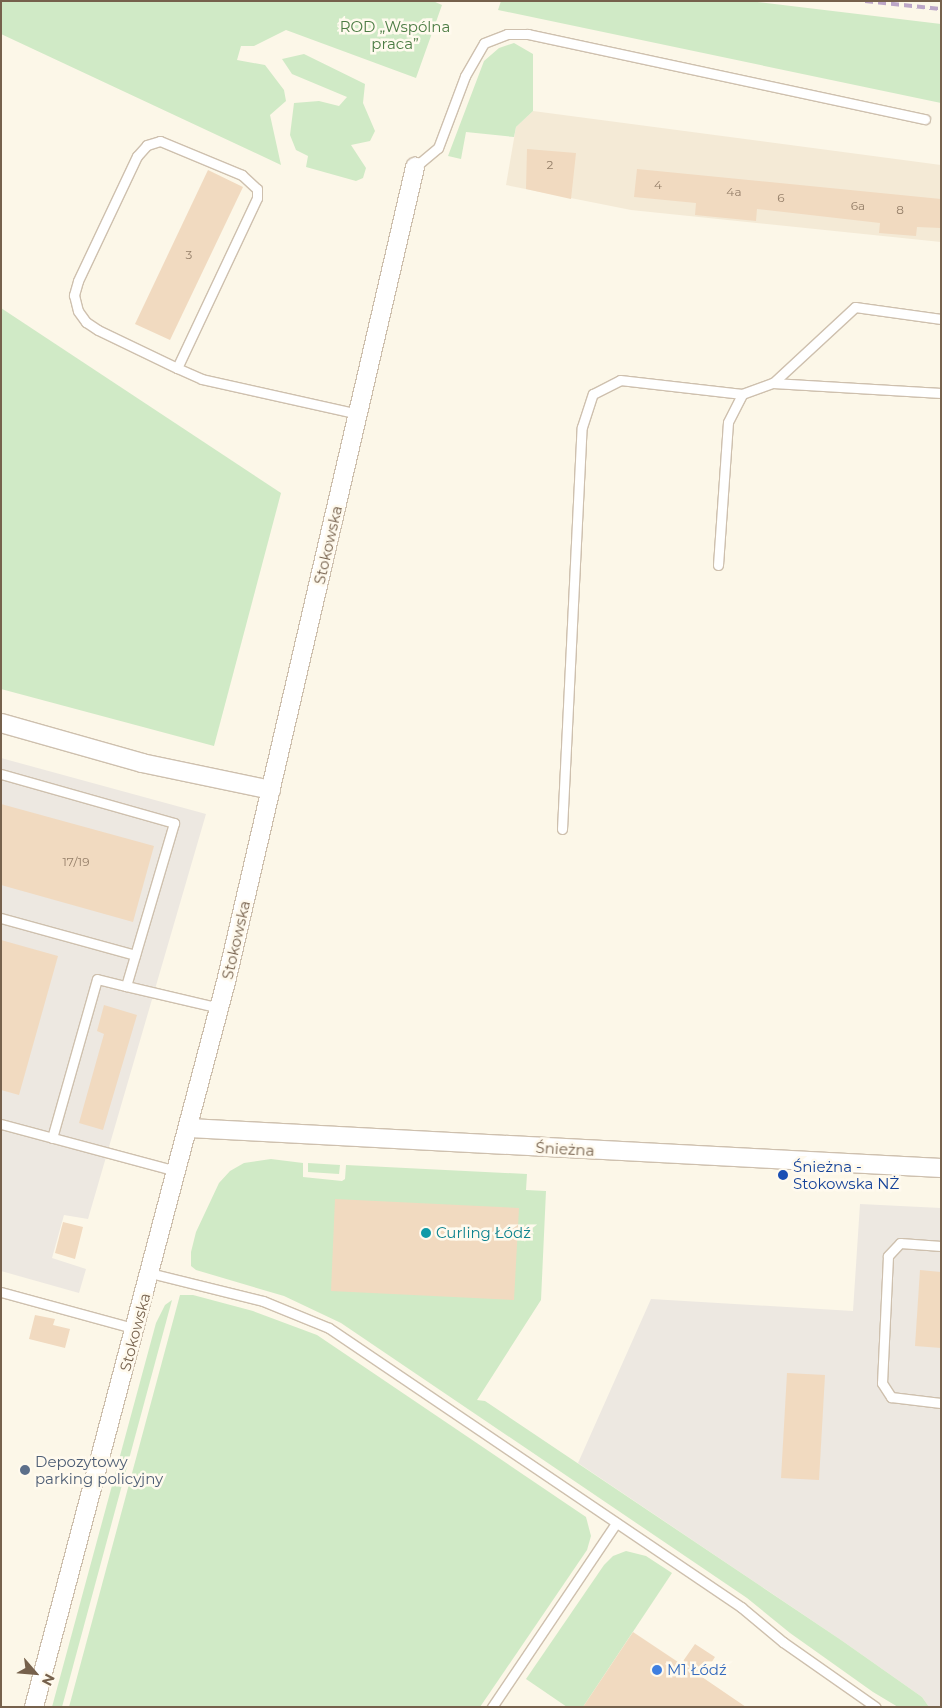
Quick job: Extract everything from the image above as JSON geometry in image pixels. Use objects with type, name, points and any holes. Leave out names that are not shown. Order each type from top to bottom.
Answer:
[{"type":"street","name":"Stokowska","points":[[34,1707],[220,1008],[415,167]]},
{"type":"street","points":[[1,723],[142,763],[271,790]]},
{"type":"street","name":"Śnieżna","points":[[189,1128],[941,1168]]},
{"type":"lane","points":[[415,167],[438,148],[465,76],[484,43],[508,34],[528,34],[925,119]]},
{"type":"lane","points":[[178,368],[257,198],[257,189],[242,176],[160,141],[147,145],[138,156],[78,281],[74,295],[78,311],[86,322],[178,368],[218,385],[358,414]]},
{"type":"lane","points":[[562,829],[582,427],[593,394],[620,380],[742,394],[772,383],[855,307],[941,319]]},
{"type":"lane","points":[[772,383],[941,393]]},
{"type":"lane","points":[[718,565],[728,422],[742,394]]},
{"type":"lane","points":[[1,774],[174,823],[126,986]]},
{"type":"lane","points":[[1,918],[135,955]]},
{"type":"lane","points":[[52,1138],[97,979],[220,1008]]},
{"type":"lane","points":[[1,1124],[177,1171]]},
{"type":"lane","points":[[941,1246],[900,1244],[888,1256],[882,1383],[891,1397],[941,1403]]},
{"type":"lane","points":[[150,1273],[263,1301],[329,1328],[741,1607],[783,1642],[876,1707]]},
{"type":"lane","points":[[1,1292],[136,1329]]},
{"type":"lane","points":[[492,1707],[616,1523]]},
{"type":"shaded area","points":[[533,111],[941,165],[941,242],[631,210],[506,185],[516,127]]},
{"type":"shaded area","points":[[1,758],[206,814],[88,1219],[64,1215],[52,1258],[86,1269],[79,1293],[1,1271]]},
{"type":"shaded area","points":[[860,1204],[941,1208],[941,1707],[929,1707],[922,1697],[841,1640],[578,1463],[651,1299],[853,1311]]},
{"type":"green space","name":"ROD „Wspólna praca”","points":[[1,1],[433,1],[442,5],[416,78],[286,30],[254,46],[241,46],[237,60],[265,65],[284,90],[286,101],[270,115],[281,165],[1,34]]},
{"type":"green space","points":[[501,1],[749,1],[941,24],[941,103],[498,10]]},
{"type":"green space","points":[[514,43],[533,54],[533,111],[516,127],[514,137],[466,132],[461,159],[448,156],[484,61],[499,48]]},
{"type":"green space","points":[[304,54],[365,84],[363,103],[375,131],[370,141],[351,145],[366,168],[363,178],[356,181],[306,167],[308,156],[296,150],[290,135],[294,103],[319,101],[339,106],[347,97],[292,74],[282,59]]},
{"type":"green space","points":[[1,308],[281,493],[214,746],[1,689]]},
{"type":"green space","points":[[271,1159],[303,1163],[303,1177],[342,1181],[345,1179],[346,1165],[527,1174],[526,1190],[546,1191],[541,1300],[477,1400],[485,1401],[841,1640],[922,1697],[929,1707],[898,1707],[873,1692],[790,1633],[747,1598],[341,1323],[284,1296],[196,1270],[191,1266],[191,1252],[196,1232],[219,1183],[230,1171],[244,1163]]},
{"type":"green space","points":[[308,1163],[340,1165],[339,1174],[308,1172]]},
{"type":"green space","points":[[180,1295],[193,1295],[253,1311],[317,1335],[586,1517],[591,1536],[587,1550],[480,1707],[69,1707]]},
{"type":"green space","points":[[172,1300],[62,1707],[52,1707],[156,1323],[165,1305]]},
{"type":"green space","points":[[626,1551],[646,1556],[672,1573],[583,1707],[567,1707],[526,1679],[604,1565],[613,1556]]},
{"type":"building","points":[[527,149],[576,153],[571,199],[526,189]]},
{"type":"building","points":[[637,169],[941,199],[941,228],[917,227],[916,236],[879,233],[880,223],[757,209],[756,221],[695,215],[696,203],[634,197]]},
{"type":"building","points":[[208,170],[243,187],[170,340],[135,324]]},
{"type":"building","points":[[1,804],[154,846],[133,922],[1,885]]},
{"type":"building","points":[[1,940],[58,956],[19,1095],[1,1090]]},
{"type":"building","points":[[104,1005],[137,1015],[103,1130],[79,1123],[104,1034],[97,1031]]},
{"type":"building","name":"Curling Łódź","points":[[335,1199],[519,1208],[514,1300],[331,1291]]},
{"type":"building","points":[[63,1222],[83,1227],[75,1259],[55,1253]]},
{"type":"building","points":[[920,1270],[941,1272],[941,1348],[915,1346]]},
{"type":"building","points":[[35,1315],[55,1319],[53,1325],[70,1329],[65,1348],[29,1339]]},
{"type":"building","points":[[787,1373],[825,1375],[819,1480],[781,1478]]},
{"type":"building","name":"M1 Łódź","points":[[633,1632],[681,1664],[695,1644],[715,1657],[702,1677],[746,1707],[583,1707]]},
{"type":"railway","points":[[865,1],[941,9]]},
{"type":"place","name":"Śnieżna - Stokowska NŻ","points":[[783,1175]]},
{"type":"place","name":"Curling Łódź","points":[[426,1233]]},
{"type":"place","name":"Depozytowy parking policyjny","points":[[25,1470]]},
{"type":"place","name":"M1 Łódź","points":[[657,1670]]}]
